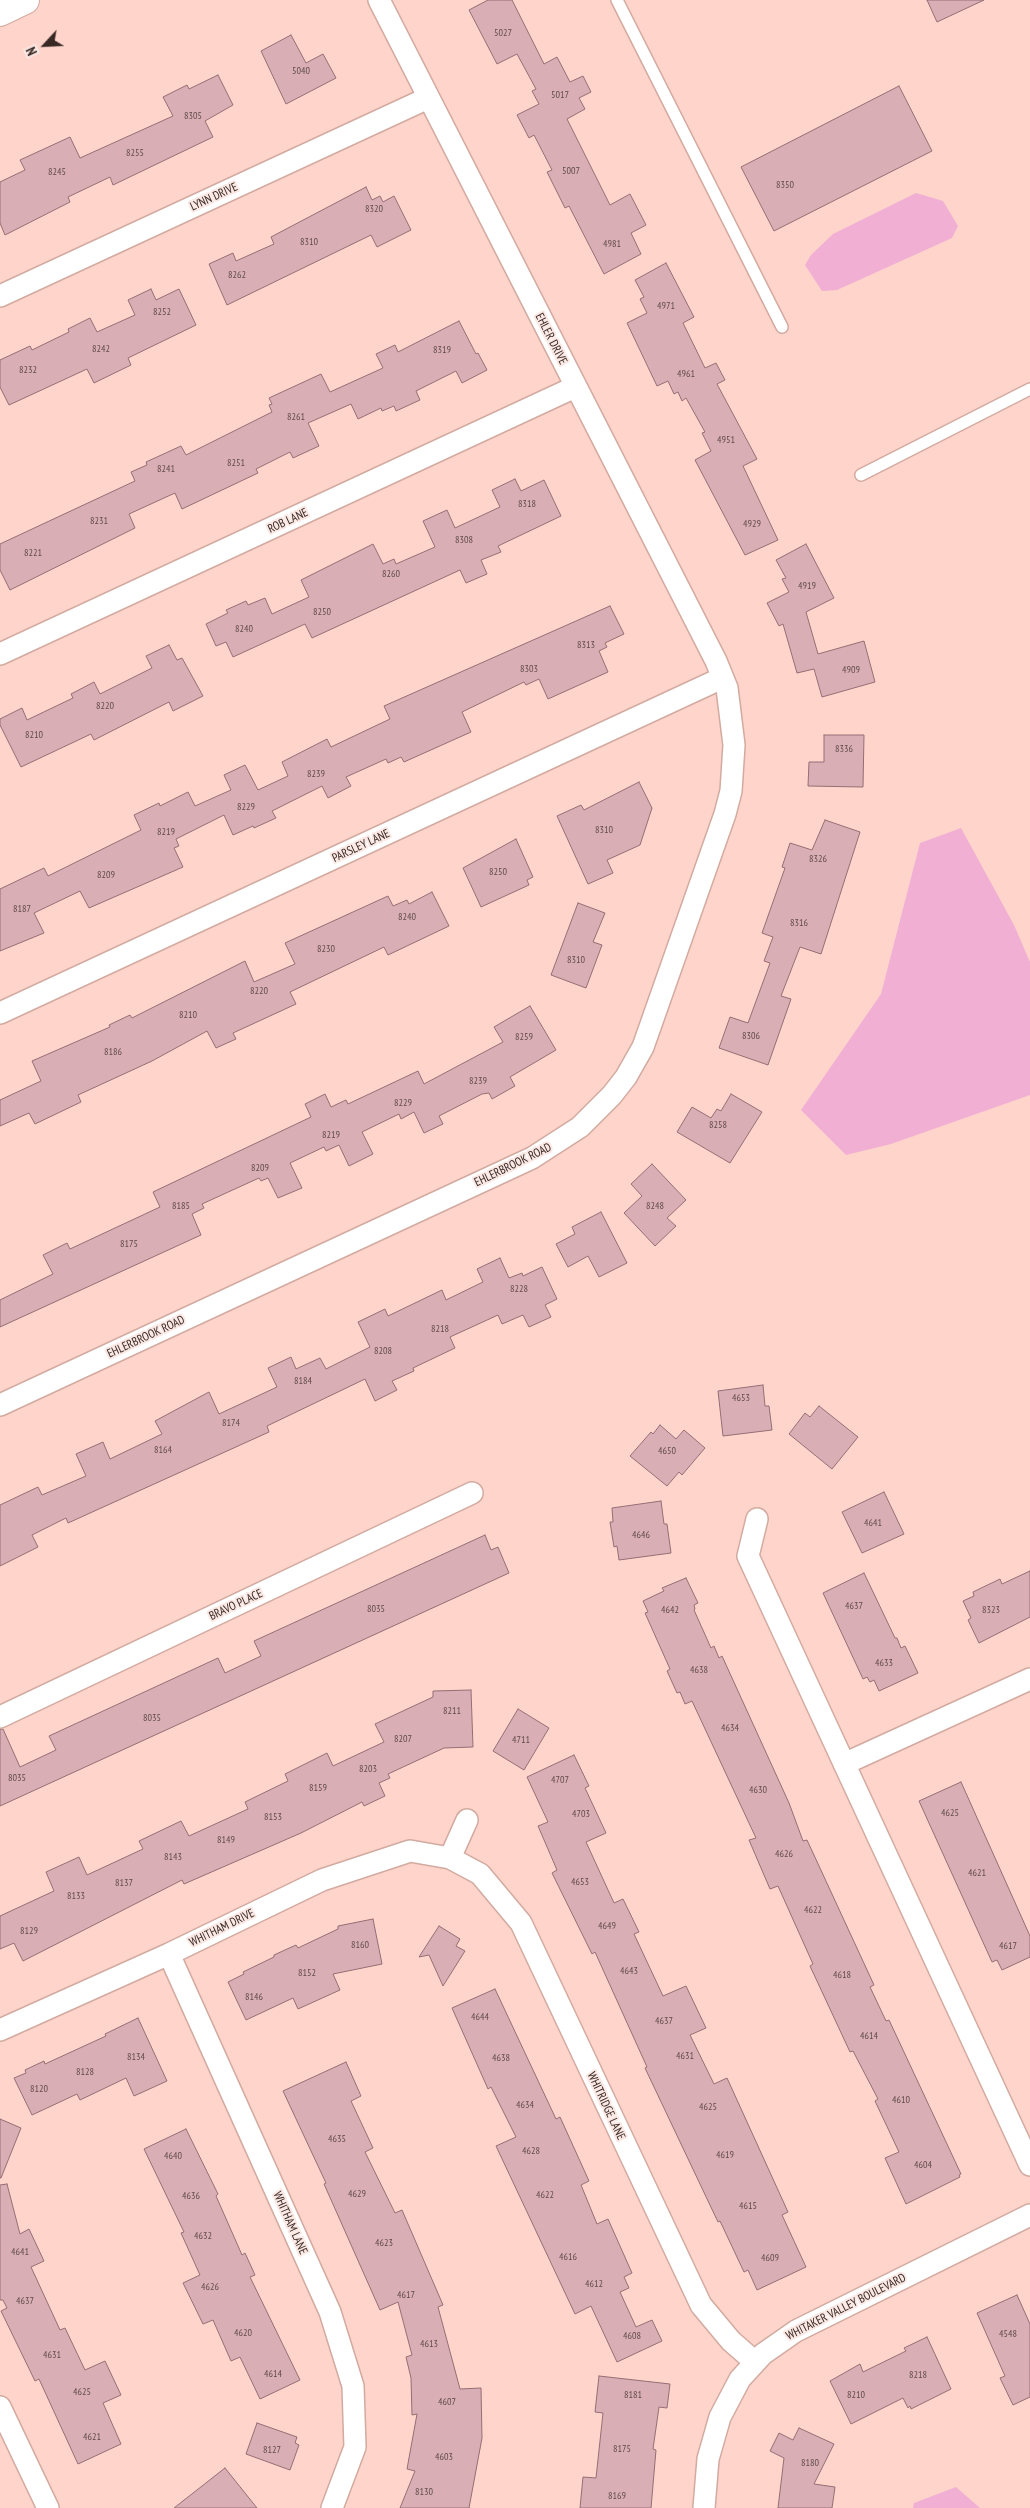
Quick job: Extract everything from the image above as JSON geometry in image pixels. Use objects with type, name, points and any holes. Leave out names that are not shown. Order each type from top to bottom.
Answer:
[{"type":"main road","points":[[0,12],[26,0]]},
{"type":"street","name":"EHLER DRIVE","points":[[379,0],[575,387],[709,645],[722,678]]},
{"type":"street","name":"LYNN DRIVE","points":[[0,296],[428,98]]},
{"type":"street","name":"ROB LANE","points":[[0,654],[575,387]]},
{"type":"street","name":"PARSLEY LANE","points":[[0,1013],[722,678]]},
{"type":"street","name":"EHLERBROOK ROAD","points":[[0,1405],[532,1158],[562,1140],[589,1120],[626,1077],[643,1047],[725,814],[731,791],[734,745],[726,688],[722,678]]},
{"type":"street","name":"BRAVO PLACE","points":[[0,1717],[472,1493]]},
{"type":"street","points":[[757,1519],[748,1556],[1030,2165]]},
{"type":"street","points":[[844,1764],[1030,1679]]},
{"type":"street","points":[[450,1858],[467,1820]]},
{"type":"street","name":"WHITHAM DRIVE","points":[[0,2030],[168,1954],[322,1880],[410,1851],[450,1858]]},
{"type":"street","name":"WHITRIDGE LANE","points":[[450,1858],[480,1874],[520,1923],[700,2304],[732,2341],[755,2362]]},
{"type":"street","name":"WHITHAM LANE","points":[[168,1954],[330,2312],[353,2386],[355,2447],[334,2506]]},
{"type":"street","name":"WHITAKER VALLEY BOULEVARD","points":[[704,2508],[708,2459],[716,2427],[734,2388],[755,2362],[774,2345],[796,2331],[1030,2216]]},
{"type":"street","points":[[0,2407],[48,2508]]},
{"type":"lane","points":[[617,0],[782,327]]},
{"type":"lane","points":[[861,475],[1030,389]]},
{"type":"shaded area","points":[[916,193],[943,201],[958,226],[952,238],[837,290],[822,291],[805,265],[811,255],[833,234]]},
{"type":"shaded area","points":[[961,828],[1014,925],[1030,962],[1030,1095],[891,1144],[846,1155],[801,1110],[881,994],[920,843]]},
{"type":"shaded area","points":[[956,2487],[980,2508],[913,2508],[914,2503]]},
{"type":"building","points":[[488,0],[512,0],[544,64],[557,57],[570,82],[583,76],[591,92],[579,98],[585,109],[567,119],[610,205],[630,194],[646,225],[631,233],[641,254],[604,274],[569,206],[565,208],[547,172],[552,170],[534,135],[529,138],[517,115],[539,104],[532,91],[536,89],[517,54],[497,64],[469,10]]},
{"type":"building","points":[[927,0],[984,0],[937,22]]},
{"type":"building","points":[[291,35],[306,63],[323,54],[336,78],[286,104],[261,51]]},
{"type":"building","points":[[218,75],[233,105],[205,121],[213,137],[113,185],[110,177],[68,197],[70,202],[5,235],[0,223],[0,182],[25,170],[20,160],[70,137],[80,158],[173,116],[163,97],[187,85],[189,89]]},
{"type":"building","points":[[899,86],[932,151],[774,231],[741,167]]},
{"type":"building","points":[[366,187],[372,200],[380,196],[383,202],[394,196],[411,230],[377,247],[371,235],[227,305],[209,264],[233,253],[236,261],[274,244],[271,237]]},
{"type":"building","points":[[666,263],[694,317],[683,323],[705,368],[716,363],[725,380],[717,384],[757,459],[743,466],[778,540],[745,555],[695,460],[711,451],[702,433],[705,432],[686,398],[682,401],[678,392],[674,394],[668,381],[657,386],[627,323],[647,313],[640,299],[644,297],[635,280]]},
{"type":"building","points":[[151,289],[156,300],[179,289],[196,325],[128,358],[131,365],[94,383],[87,369],[9,405],[0,387],[0,360],[30,346],[32,350],[69,332],[68,329],[90,318],[97,332],[135,315],[128,300]]},
{"type":"building","points":[[459,321],[476,354],[478,353],[487,370],[462,383],[456,371],[416,391],[420,400],[396,411],[394,406],[382,411],[381,408],[358,419],[351,404],[308,423],[319,446],[293,458],[290,452],[256,469],[258,473],[182,509],[175,493],[129,514],[135,528],[10,590],[0,570],[0,544],[135,481],[131,472],[147,465],[146,462],[181,446],[186,455],[272,412],[269,405],[272,404],[269,398],[321,374],[330,392],[383,368],[376,354],[395,345],[398,352]]},
{"type":"building","points":[[515,479],[521,491],[544,480],[561,516],[498,546],[501,552],[481,560],[487,574],[466,583],[460,570],[312,638],[305,624],[233,657],[226,642],[216,646],[206,624],[228,613],[226,610],[246,601],[248,605],[265,598],[272,614],[309,597],[301,580],[373,544],[383,564],[394,559],[396,564],[435,547],[423,521],[447,510],[455,528],[500,507],[492,490]]},
{"type":"building","points":[[806,544],[834,598],[806,612],[818,654],[864,641],[875,682],[822,697],[814,669],[797,673],[783,624],[779,626],[767,603],[789,592],[782,579],[786,578],[776,560]]},
{"type":"building","points":[[610,606],[624,634],[605,643],[607,647],[599,651],[608,672],[548,699],[539,679],[526,685],[524,682],[462,712],[471,732],[404,762],[401,757],[388,763],[386,759],[346,777],[351,786],[328,798],[322,786],[272,811],[276,818],[254,828],[253,826],[233,835],[224,815],[176,839],[179,846],[174,848],[183,867],[89,908],[80,891],[34,913],[44,933],[0,951],[0,889],[44,868],[48,876],[141,830],[134,815],[159,803],[160,806],[188,792],[195,806],[231,790],[224,775],[245,765],[258,790],[288,776],[282,762],[327,739],[331,747],[390,719],[384,706]]},
{"type":"building","points":[[169,645],[177,660],[182,658],[203,696],[173,711],[169,702],[94,740],[91,734],[21,767],[0,725],[0,719],[22,708],[27,720],[73,698],[71,694],[94,682],[100,694],[152,668],[146,656]]},
{"type":"building","points":[[824,735],[864,735],[863,787],[808,786],[809,762],[824,762]]},
{"type":"building","points":[[639,782],[652,808],[640,845],[607,860],[613,873],[588,884],[557,816],[581,805],[584,810]]},
{"type":"building","points":[[825,820],[860,832],[821,954],[800,947],[781,996],[791,999],[768,1065],[719,1048],[730,1017],[748,1023],[770,963],[764,961],[773,937],[762,933],[785,868],[782,867],[790,843],[812,850]]},
{"type":"building","points":[[516,839],[533,877],[527,880],[529,885],[481,907],[463,868]]},
{"type":"building","points":[[432,892],[449,926],[388,955],[384,947],[290,992],[296,1004],[233,1033],[236,1039],[216,1048],[207,1031],[152,1061],[78,1095],[81,1102],[35,1124],[29,1113],[0,1126],[0,1100],[41,1081],[32,1061],[110,1027],[109,1025],[130,1015],[132,1018],[245,961],[254,982],[295,964],[285,943],[388,896],[393,906],[407,900],[409,904]]},
{"type":"building","points":[[578,903],[605,913],[593,942],[602,945],[586,988],[551,975]]},
{"type":"building","points":[[530,1006],[556,1050],[510,1077],[515,1086],[492,1099],[489,1093],[482,1094],[439,1116],[443,1124],[424,1133],[414,1112],[401,1119],[399,1114],[362,1132],[373,1154],[349,1166],[339,1145],[326,1151],[324,1147],[290,1163],[302,1188],[278,1198],[268,1178],[261,1181],[259,1178],[202,1204],[204,1208],[192,1214],[201,1235],[0,1327],[0,1300],[53,1274],[43,1255],[67,1243],[70,1249],[160,1207],[153,1192],[311,1117],[305,1104],[325,1094],[331,1107],[346,1100],[348,1104],[418,1071],[424,1084],[503,1042],[494,1027]]},
{"type":"building","points":[[731,1094],[762,1112],[730,1163],[677,1132],[692,1107],[711,1118],[717,1109],[721,1111]]},
{"type":"building","points":[[652,1164],[686,1200],[667,1218],[676,1226],[655,1246],[624,1213],[642,1196],[631,1184]]},
{"type":"building","points":[[601,1212],[627,1263],[599,1277],[588,1256],[568,1267],[556,1244],[575,1234],[572,1227]]},
{"type":"building","points":[[500,1258],[509,1278],[522,1273],[523,1276],[542,1267],[557,1299],[545,1305],[551,1317],[529,1327],[523,1315],[502,1324],[498,1315],[450,1337],[455,1348],[413,1368],[414,1371],[392,1381],[397,1390],[375,1401],[365,1379],[267,1426],[269,1432],[68,1523],[66,1518],[32,1535],[38,1547],[0,1566],[0,1505],[38,1487],[42,1495],[86,1476],[76,1454],[103,1442],[110,1459],[162,1434],[155,1421],[209,1392],[219,1414],[277,1387],[268,1368],[291,1357],[296,1369],[320,1358],[326,1369],[370,1347],[358,1322],[385,1309],[388,1316],[442,1290],[446,1300],[483,1282],[477,1269]]},
{"type":"building","points":[[763,1385],[765,1406],[769,1406],[772,1430],[723,1436],[718,1391]]},
{"type":"building","points":[[819,1406],[858,1437],[832,1469],[789,1434],[805,1413],[810,1417]]},
{"type":"building","points":[[660,1425],[676,1439],[684,1430],[705,1448],[682,1475],[679,1472],[667,1486],[630,1456],[651,1432],[653,1434]]},
{"type":"building","points":[[884,1492],[904,1534],[862,1553],[842,1512]]},
{"type":"building","points":[[661,1501],[664,1524],[667,1524],[671,1553],[619,1560],[617,1546],[614,1547],[610,1522],[613,1522],[612,1508]]},
{"type":"building","points":[[485,1535],[491,1550],[498,1547],[509,1573],[0,1806],[0,1729],[3,1729],[20,1767],[56,1750],[49,1736],[218,1658],[225,1673],[261,1656],[254,1641]]},
{"type":"building","points":[[1030,1571],[1030,1617],[979,1643],[968,1620],[971,1618],[963,1601],[974,1596],[973,1592],[1000,1579],[1002,1584]]},
{"type":"building","points":[[864,1573],[895,1638],[897,1638],[901,1648],[905,1646],[918,1673],[879,1691],[874,1680],[870,1682],[867,1677],[863,1679],[823,1593]]},
{"type":"building","points":[[686,1578],[698,1603],[694,1605],[694,1610],[711,1648],[714,1646],[719,1658],[722,1656],[789,1803],[803,1841],[807,1840],[874,1985],[870,1987],[886,2021],[889,2020],[961,2174],[959,2175],[960,2177],[906,2204],[885,2158],[899,2152],[875,2101],[878,2099],[853,2051],[850,2052],[810,1966],[813,1964],[778,1886],[770,1889],[749,1840],[756,1838],[692,1701],[685,1704],[680,1692],[677,1693],[667,1671],[670,1669],[645,1613],[648,1612],[643,1601],[664,1591],[662,1588]]},
{"type":"building","points":[[471,1690],[473,1747],[444,1748],[388,1774],[390,1778],[379,1783],[385,1796],[364,1806],[362,1802],[301,1833],[184,1884],[182,1880],[23,1961],[14,1943],[0,1949],[0,1916],[54,1891],[46,1872],[79,1857],[87,1875],[143,1849],[139,1841],[181,1821],[189,1836],[248,1809],[245,1802],[288,1781],[285,1774],[327,1753],[333,1766],[384,1742],[375,1724],[433,1697],[433,1691]]},
{"type":"building","points":[[518,1709],[549,1728],[524,1770],[493,1751]]},
{"type":"building","points":[[574,1755],[589,1786],[585,1788],[606,1833],[586,1842],[614,1903],[623,1899],[639,1932],[634,1934],[663,1996],[686,1986],[706,2028],[690,2035],[714,2084],[727,2078],[788,2212],[782,2215],[806,2267],[757,2290],[748,2270],[744,2272],[720,2221],[718,2222],[645,2068],[647,2067],[595,1952],[592,1954],[552,1873],[557,1870],[538,1826],[548,1822],[527,1777]]},
{"type":"building","points":[[961,1782],[1030,1936],[1030,1957],[1002,1970],[997,1960],[992,1962],[919,1801]]},
{"type":"building","points":[[373,1919],[382,1964],[333,1974],[340,1990],[298,2009],[293,1998],[246,2020],[228,1982],[244,1974],[243,1972],[274,1957],[274,1955],[296,1945],[298,1948],[338,1929],[338,1926]]},
{"type":"building","points":[[439,1926],[460,1939],[456,1946],[465,1951],[443,1986],[429,1955],[419,1957]]},
{"type":"building","points":[[495,1989],[556,2119],[560,2117],[589,2181],[581,2185],[597,2224],[608,2219],[632,2273],[624,2277],[629,2288],[620,2292],[636,2327],[652,2320],[662,2341],[617,2362],[591,2306],[575,2314],[496,2146],[516,2137],[491,2087],[488,2089],[452,2008]]},
{"type":"building","points":[[138,2018],[167,2081],[134,2096],[126,2078],[80,2100],[77,2094],[32,2115],[14,2078],[26,2073],[25,2070],[44,2061],[45,2064],[106,2036],[105,2034]]},
{"type":"building","points":[[346,2062],[361,2096],[351,2101],[373,2148],[365,2152],[395,2213],[402,2210],[443,2305],[438,2307],[460,2389],[481,2388],[482,2438],[469,2508],[400,2508],[415,2471],[407,2469],[417,2414],[412,2415],[411,2378],[406,2357],[412,2355],[398,2302],[380,2310],[324,2184],[326,2183],[283,2091]]},
{"type":"building","points":[[0,2119],[21,2128],[1,2178],[0,2178]]},
{"type":"building","points":[[186,2129],[218,2194],[216,2196],[242,2255],[245,2253],[255,2275],[250,2277],[300,2380],[260,2399],[240,2357],[231,2361],[213,2320],[203,2324],[183,2283],[200,2275],[181,2233],[184,2232],[144,2149]]},
{"type":"building","points":[[7,2184],[20,2234],[29,2229],[44,2261],[31,2267],[60,2330],[65,2328],[85,2370],[105,2361],[121,2395],[103,2403],[121,2444],[78,2464],[39,2379],[35,2381],[1,2311],[7,2308],[3,2300],[0,2300],[0,2185]]},
{"type":"building","points":[[1017,2295],[1030,2324],[1030,2397],[1013,2405],[1000,2378],[1005,2376],[977,2313]]},
{"type":"building","points":[[927,2337],[951,2389],[911,2409],[910,2406],[908,2408],[903,2398],[851,2424],[830,2381],[860,2364],[863,2372],[906,2351],[904,2348]]},
{"type":"building","points":[[599,2376],[670,2384],[667,2408],[659,2407],[653,2449],[656,2450],[651,2508],[580,2508],[583,2477],[596,2478],[603,2413],[595,2412]]},
{"type":"building","points":[[257,2423],[297,2437],[295,2443],[299,2445],[290,2470],[246,2454]]},
{"type":"building","points":[[799,2428],[834,2444],[814,2484],[835,2487],[832,2508],[778,2508],[784,2458],[770,2451],[779,2433],[793,2440]]},
{"type":"building","points":[[225,2468],[257,2508],[174,2508]]}]
